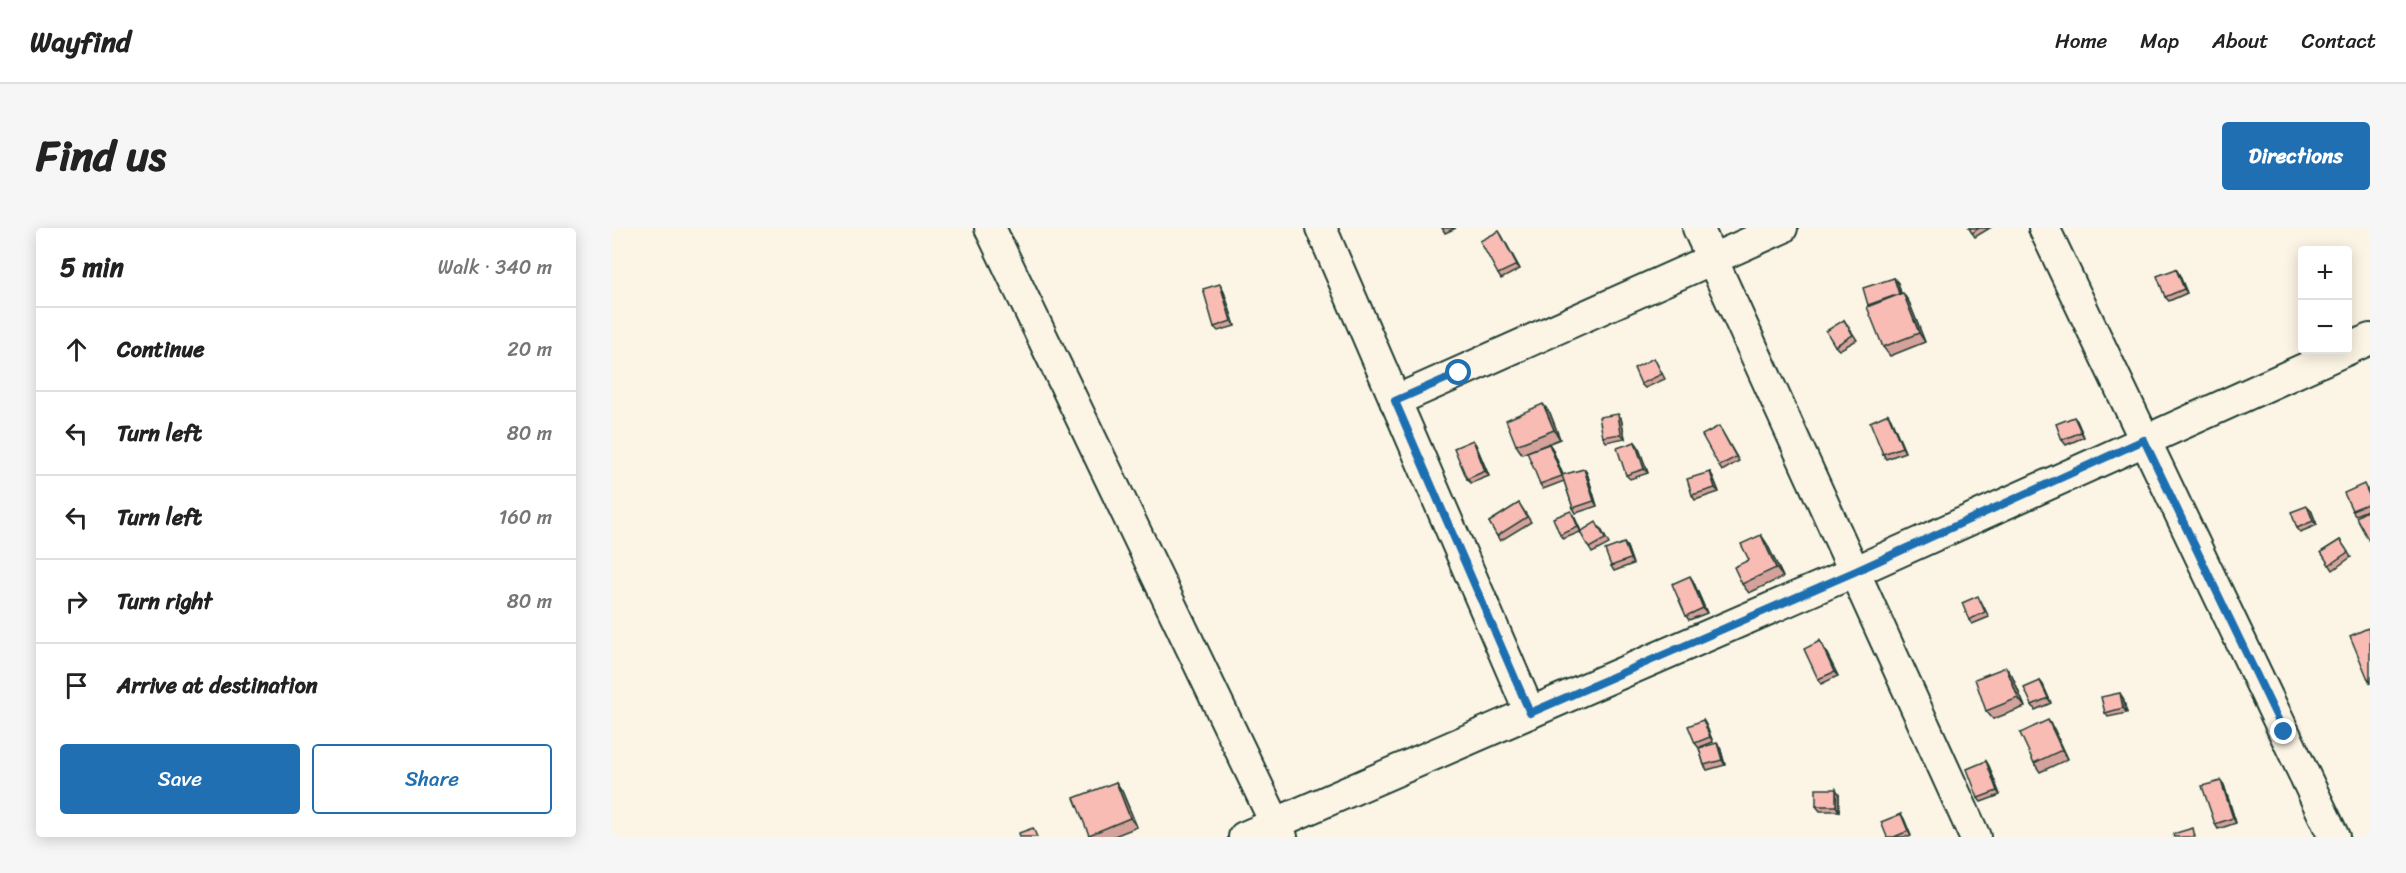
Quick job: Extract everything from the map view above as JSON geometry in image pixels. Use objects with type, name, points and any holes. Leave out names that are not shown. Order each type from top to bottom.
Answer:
[{"type":"street","points":[[990,228],[1279,830]]},
{"type":"street","points":[[1321,228],[1530,713]]},
{"type":"street","points":[[1698,228],[1975,837]]},
{"type":"street","points":[[1395,401],[1782,228]]},
{"type":"street","points":[[2044,228],[2334,837]]},
{"type":"street","points":[[2352,347],[2370,339]]},
{"type":"street","points":[[1244,837],[1279,830],[1530,713],[1854,572],[2336,354]]},
{"type":"building","points":[[1969,228],[1979,228],[1972,233]]},
{"type":"building","points":[[1499,231],[1517,265],[1498,274],[1480,241]]},
{"type":"building","points":[[2176,269],[2184,289],[2165,297],[2157,276]]},
{"type":"building","points":[[1894,278],[1899,294],[1868,305],[1863,288]]},
{"type":"building","points":[[1220,284],[1231,321],[1214,327],[1203,289]]},
{"type":"building","points":[[1903,293],[1919,333],[1883,347],[1867,307]]},
{"type":"building","points":[[1844,320],[1853,335],[1835,346],[1826,331]]},
{"type":"building","points":[[1654,358],[1662,374],[1641,384],[1634,368]]},
{"type":"building","points":[[1543,404],[1554,430],[1516,445],[1506,420]]},
{"type":"building","points":[[1618,414],[1621,434],[1603,437],[1599,417]]},
{"type":"building","points":[[1888,414],[1902,447],[1883,454],[1870,422]]},
{"type":"building","points":[[2074,417],[2081,432],[2062,440],[2056,424]]},
{"type":"building","points":[[1719,426],[1736,457],[1719,466],[1702,435]]},
{"type":"building","points":[[1473,440],[1485,471],[1467,479],[1454,448]]},
{"type":"building","points":[[1635,442],[1644,469],[1626,475],[1617,448]]},
{"type":"building","points":[[1549,444],[1562,476],[1540,484],[1527,452]]},
{"type":"building","points":[[1584,469],[1594,501],[1573,508],[1562,475]]},
{"type":"building","points":[[1710,472],[1715,488],[1692,495],[1687,479]]},
{"type":"building","points":[[2364,484],[2370,497],[2370,503],[2352,510],[2344,493]]},
{"type":"building","points":[[1519,503],[1527,517],[1497,536],[1489,522]]},
{"type":"building","points":[[2307,506],[2313,521],[2297,528],[2291,512]]},
{"type":"building","points":[[2370,509],[2370,541],[2369,541],[2356,517]]},
{"type":"building","points":[[1571,511],[1578,527],[1560,535],[1553,518]]},
{"type":"building","points":[[1596,522],[1605,539],[1589,548],[1580,532]]},
{"type":"building","points":[[1761,535],[1776,568],[1742,584],[1734,567],[1749,560],[1741,544]]},
{"type":"building","points":[[2340,540],[2348,552],[2329,565],[2321,552]]},
{"type":"building","points":[[1624,543],[1630,559],[1611,566],[1605,550]]},
{"type":"building","points":[[1690,576],[1703,608],[1686,616],[1672,584]]},
{"type":"building","points":[[1978,596],[1985,612],[1969,620],[1962,603]]},
{"type":"building","points":[[2368,628],[2370,633],[2370,684],[2350,636]]},
{"type":"building","points":[[1820,641],[1834,672],[1818,679],[1804,649]]},
{"type":"building","points":[[2006,667],[2018,698],[1986,711],[1975,679]]},
{"type":"building","points":[[2040,681],[2048,698],[2032,705],[2024,688]]},
{"type":"building","points":[[2120,693],[2123,708],[2105,713],[2101,697]]},
{"type":"building","points":[[1703,720],[1710,737],[1695,743],[1688,726]]},
{"type":"building","points":[[2048,720],[2062,750],[2034,763],[2020,733]]},
{"type":"building","points":[[1717,743],[1722,760],[1704,765],[1699,748]]},
{"type":"building","points":[[1986,761],[1997,791],[1978,798],[1967,769]]},
{"type":"building","points":[[2221,781],[2233,818],[2215,824],[2202,786]]},
{"type":"building","points":[[1116,782],[1130,818],[1089,835],[1074,798]]},
{"type":"building","points":[[1816,789],[1836,789],[1836,806],[1816,806]]},
{"type":"building","points":[[1901,814],[1908,831],[1894,837],[1887,837],[1881,822]]},
{"type":"building","points":[[1033,828],[1037,837],[1020,837],[1019,833]]},
{"type":"building","points":[[2193,828],[2195,837],[2174,837],[2173,834]]},
{"type":"route","points":[[1459,373],[1395,401],[1530,713],[1854,572],[2144,440],[2284,732]]}]
